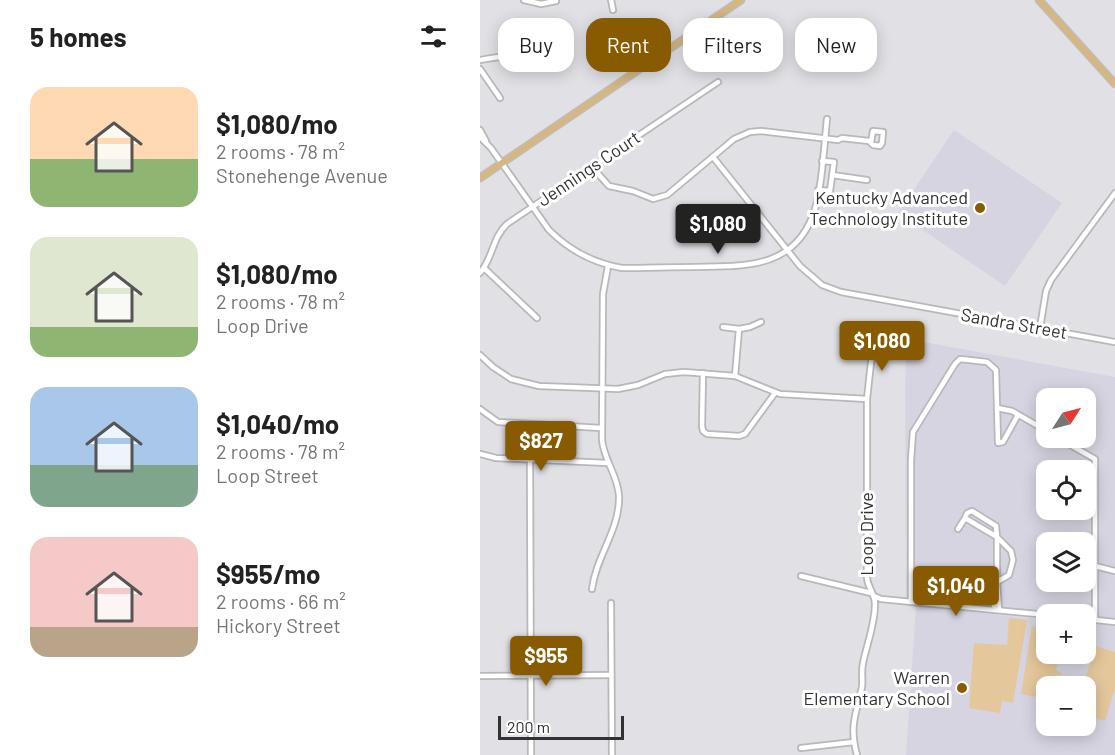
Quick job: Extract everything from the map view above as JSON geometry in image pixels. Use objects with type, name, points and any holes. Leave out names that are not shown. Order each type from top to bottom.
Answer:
[{"type":"main road","points":[[480,178],[741,0]]},
{"type":"main road","points":[[1039,0],[1115,84]]},
{"type":"street","points":[[524,0],[542,4],[556,2]]},
{"type":"street","points":[[611,0],[613,10]]},
{"type":"street","points":[[480,60],[498,57]]},
{"type":"street","points":[[480,69],[500,98]]},
{"type":"street","name":"Jennings Court","points":[[482,270],[500,232],[532,207],[718,82]]},
{"type":"street","points":[[480,130],[549,230],[560,241],[583,256],[608,266],[636,268],[743,266],[768,261],[788,250],[810,223],[818,190],[827,119]]},
{"type":"street","points":[[592,167],[609,186],[658,199],[667,195],[734,140],[750,132],[871,142]]},
{"type":"street","points":[[480,136],[491,148]]},
{"type":"street","name":"Sandra Street","points":[[713,157],[811,278],[834,290],[1115,342]]},
{"type":"street","points":[[818,190],[830,190],[834,162],[822,161]]},
{"type":"street","points":[[832,175],[867,180]]},
{"type":"street","points":[[1040,328],[1046,291],[1051,280],[1115,193]]},
{"type":"street","points":[[1109,201],[1115,205]]},
{"type":"street","points":[[592,589],[597,567],[611,536],[617,513],[618,490],[603,448],[601,428],[603,294],[608,266]]},
{"type":"street","points":[[482,270],[537,318]]},
{"type":"street","points":[[723,327],[739,329],[761,322]]},
{"type":"street","points":[[735,376],[739,329]]},
{"type":"street","name":"Loop Drive","points":[[857,755],[854,742],[854,720],[862,684],[863,664],[873,626],[873,594],[867,578],[867,399],[873,344]]},
{"type":"street","points":[[480,355],[502,373],[528,385],[628,388],[665,374],[703,373],[735,376],[775,393],[867,399]]},
{"type":"street","points":[[910,602],[913,432],[960,359],[987,362],[994,367],[997,374],[999,443],[1003,442],[1018,415]]},
{"type":"street","points":[[703,373],[702,426],[703,431],[707,434],[739,436],[745,434],[775,393]]},
{"type":"street","points":[[997,408],[1008,409],[1036,425]]},
{"type":"street","points":[[480,409],[498,422],[601,428]]},
{"type":"street","points":[[1076,448],[1095,459],[1095,532]]},
{"type":"street","points":[[480,454],[496,459],[609,463]]},
{"type":"street","points":[[530,460],[531,755]]},
{"type":"street","points":[[958,528],[969,511],[975,512],[998,529],[997,582]]},
{"type":"street","points":[[965,518],[997,537],[1011,551],[1013,568],[1009,575],[994,586],[996,610]]},
{"type":"street","points":[[997,547],[1003,543]]},
{"type":"street","points":[[1096,566],[1115,571]]},
{"type":"street","points":[[801,576],[873,594],[881,599],[1036,614]]},
{"type":"street","points":[[611,603],[612,755]]},
{"type":"street","points":[[1096,620],[1115,622]]},
{"type":"street","points":[[480,676],[611,675]]},
{"type":"street","points":[[801,748],[854,742]]},
{"type":"shaded area","name":"Kentucky Advanced Technology Institute","points":[[954,130],[1062,203],[1005,286],[898,213]]},
{"type":"shaded area","points":[[907,339],[1115,377],[1115,622],[1096,620],[1096,604],[1036,604],[1036,614],[906,602],[905,383]]},
{"type":"shaded area","name":"Warren Elementary School","points":[[916,606],[1036,619],[1036,664],[1096,664],[1096,624],[1115,626],[1115,755],[906,755]]},
{"type":"shaded area","points":[[1009,618],[1027,620],[1013,703],[1002,701],[1000,713],[969,708],[974,643],[1007,645]]},
{"type":"shaded area","points":[[1032,626],[1036,627],[1036,664],[1057,664],[1056,670],[1062,673],[1055,676],[1036,676],[1036,697],[1021,694]]},
{"type":"shaded area","points":[[1096,646],[1115,652],[1115,688],[1105,721],[1096,718],[1096,676],[1086,676],[1090,664],[1096,664]]},
{"type":"place","name":"Kentucky Advanced Technology Institute","points":[[980,208]]},
{"type":"place","name":"Warren Elementary School","points":[[962,688]]}]
